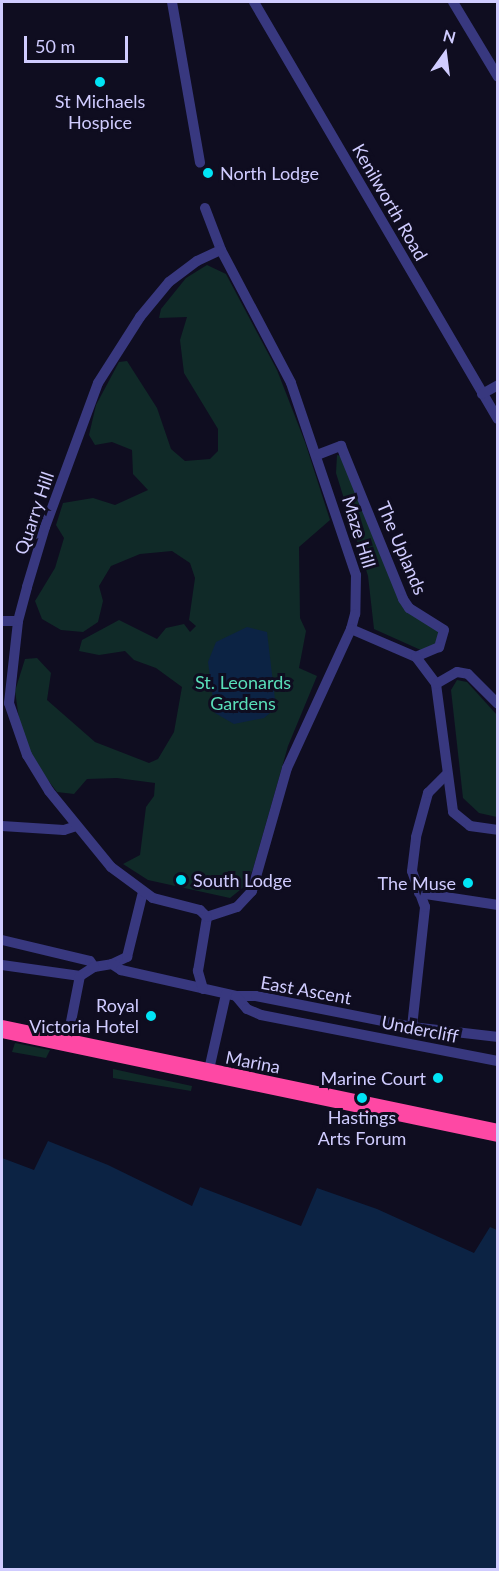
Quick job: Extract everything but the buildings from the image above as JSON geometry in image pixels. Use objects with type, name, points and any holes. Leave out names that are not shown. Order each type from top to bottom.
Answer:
[{"type":"highway","name":"Marina","points":[[2,1029],[498,1133]]},
{"type":"street","points":[[172,2],[200,163]]},
{"type":"street","name":"Kenilworth Road","points":[[254,2],[498,419]]},
{"type":"street","points":[[453,2],[498,77]]},
{"type":"street","name":"Maze Hill","points":[[205,208],[221,250],[276,350],[317,455],[356,575],[355,614],[351,629],[287,768],[252,891],[237,907],[207,917]]},
{"type":"street","name":"Quarry Hill","points":[[143,892],[111,867],[76,826],[49,791],[15,727],[9,703],[18,621],[45,527],[98,383],[140,317],[169,282],[197,261],[221,250]]},
{"type":"street","points":[[482,394],[498,385]]},
{"type":"street","name":"The Uplands","points":[[317,455],[341,446],[403,599],[409,608],[438,623],[444,630],[439,647],[416,657]]},
{"type":"street","points":[[2,621],[18,621]]},
{"type":"street","points":[[351,629],[416,657],[436,684],[446,775],[458,818],[470,826],[498,830]]},
{"type":"street","points":[[436,684],[457,672],[468,674],[498,704]]},
{"type":"street","points":[[412,1027],[425,907],[412,871],[419,821],[428,793],[446,775]]},
{"type":"street","points":[[2,826],[64,830],[76,826]]},
{"type":"street","points":[[2,964],[80,976],[94,967],[112,964],[127,957],[143,892],[200,910],[207,917],[198,971],[203,988]]},
{"type":"street","points":[[419,894],[498,905]]},
{"type":"street","points":[[2,940],[90,961],[94,967]]},
{"type":"street","name":"East Ascent","points":[[112,964],[121,970],[231,995],[256,996],[412,1027],[498,1037]]},
{"type":"street","points":[[67,1042],[80,976]]},
{"type":"street","points":[[208,1074],[231,995]]},
{"type":"street","name":"Undercliff","points":[[231,995],[247,1009],[261,1015],[498,1061]]},
{"type":"green space","name":"St. Leonards Gardens","points":[[207,265],[226,274],[277,370],[305,442],[330,520],[299,547],[300,618],[306,631],[299,668],[317,676],[288,746],[253,869],[245,886],[230,898],[148,880],[123,864],[140,855],[146,807],[154,796],[155,783],[117,778],[87,779],[74,794],[57,792],[35,763],[20,726],[15,691],[25,659],[37,658],[51,673],[47,700],[95,742],[149,763],[158,759],[174,732],[182,687],[156,668],[134,660],[125,651],[99,655],[79,651],[82,640],[119,620],[157,639],[166,628],[184,624],[190,632],[196,626],[189,620],[195,578],[190,563],[172,551],[140,554],[111,566],[99,586],[103,601],[98,622],[83,632],[61,630],[42,619],[35,601],[55,568],[64,538],[56,525],[63,503],[93,498],[115,505],[148,490],[133,474],[132,450],[112,442],[95,445],[89,435],[96,405],[119,362],[127,361],[157,408],[171,449],[185,461],[210,459],[218,451],[218,429],[184,373],[180,340],[187,317],[159,318],[161,309],[186,278]]},
{"type":"green space","points":[[337,455],[341,456],[401,603],[438,626],[439,642],[423,651],[374,629],[368,576],[336,473]]},
{"type":"green space","points":[[457,680],[467,682],[497,715],[497,817],[479,813],[463,798],[451,690]]},
{"type":"green space","points":[[15,1043],[50,1050],[46,1058],[12,1052]]},
{"type":"green space","points":[[113,1069],[192,1086],[191,1091],[113,1078]]},
{"type":"water","points":[[247,627],[267,632],[276,708],[264,718],[234,724],[215,713],[208,662],[216,642]]},
{"type":"water","points":[[48,1141],[108,1165],[192,1206],[200,1187],[301,1226],[317,1188],[377,1209],[474,1253],[490,1227],[497,1230],[497,1569],[2,1569],[2,1158],[34,1170]]},
{"type":"place","name":"St Michaels Hospice","points":[[100,82]]},
{"type":"place","name":"North Lodge","points":[[208,173]]},
{"type":"place","name":"South Lodge","points":[[181,880]]},
{"type":"place","name":"The Muse","points":[[468,883]]},
{"type":"place","name":"Royal Victoria Hotel","points":[[151,1016]]},
{"type":"place","name":"Marine Court","points":[[438,1078]]},
{"type":"place","name":"Hastings Arts Forum","points":[[362,1098]]}]
